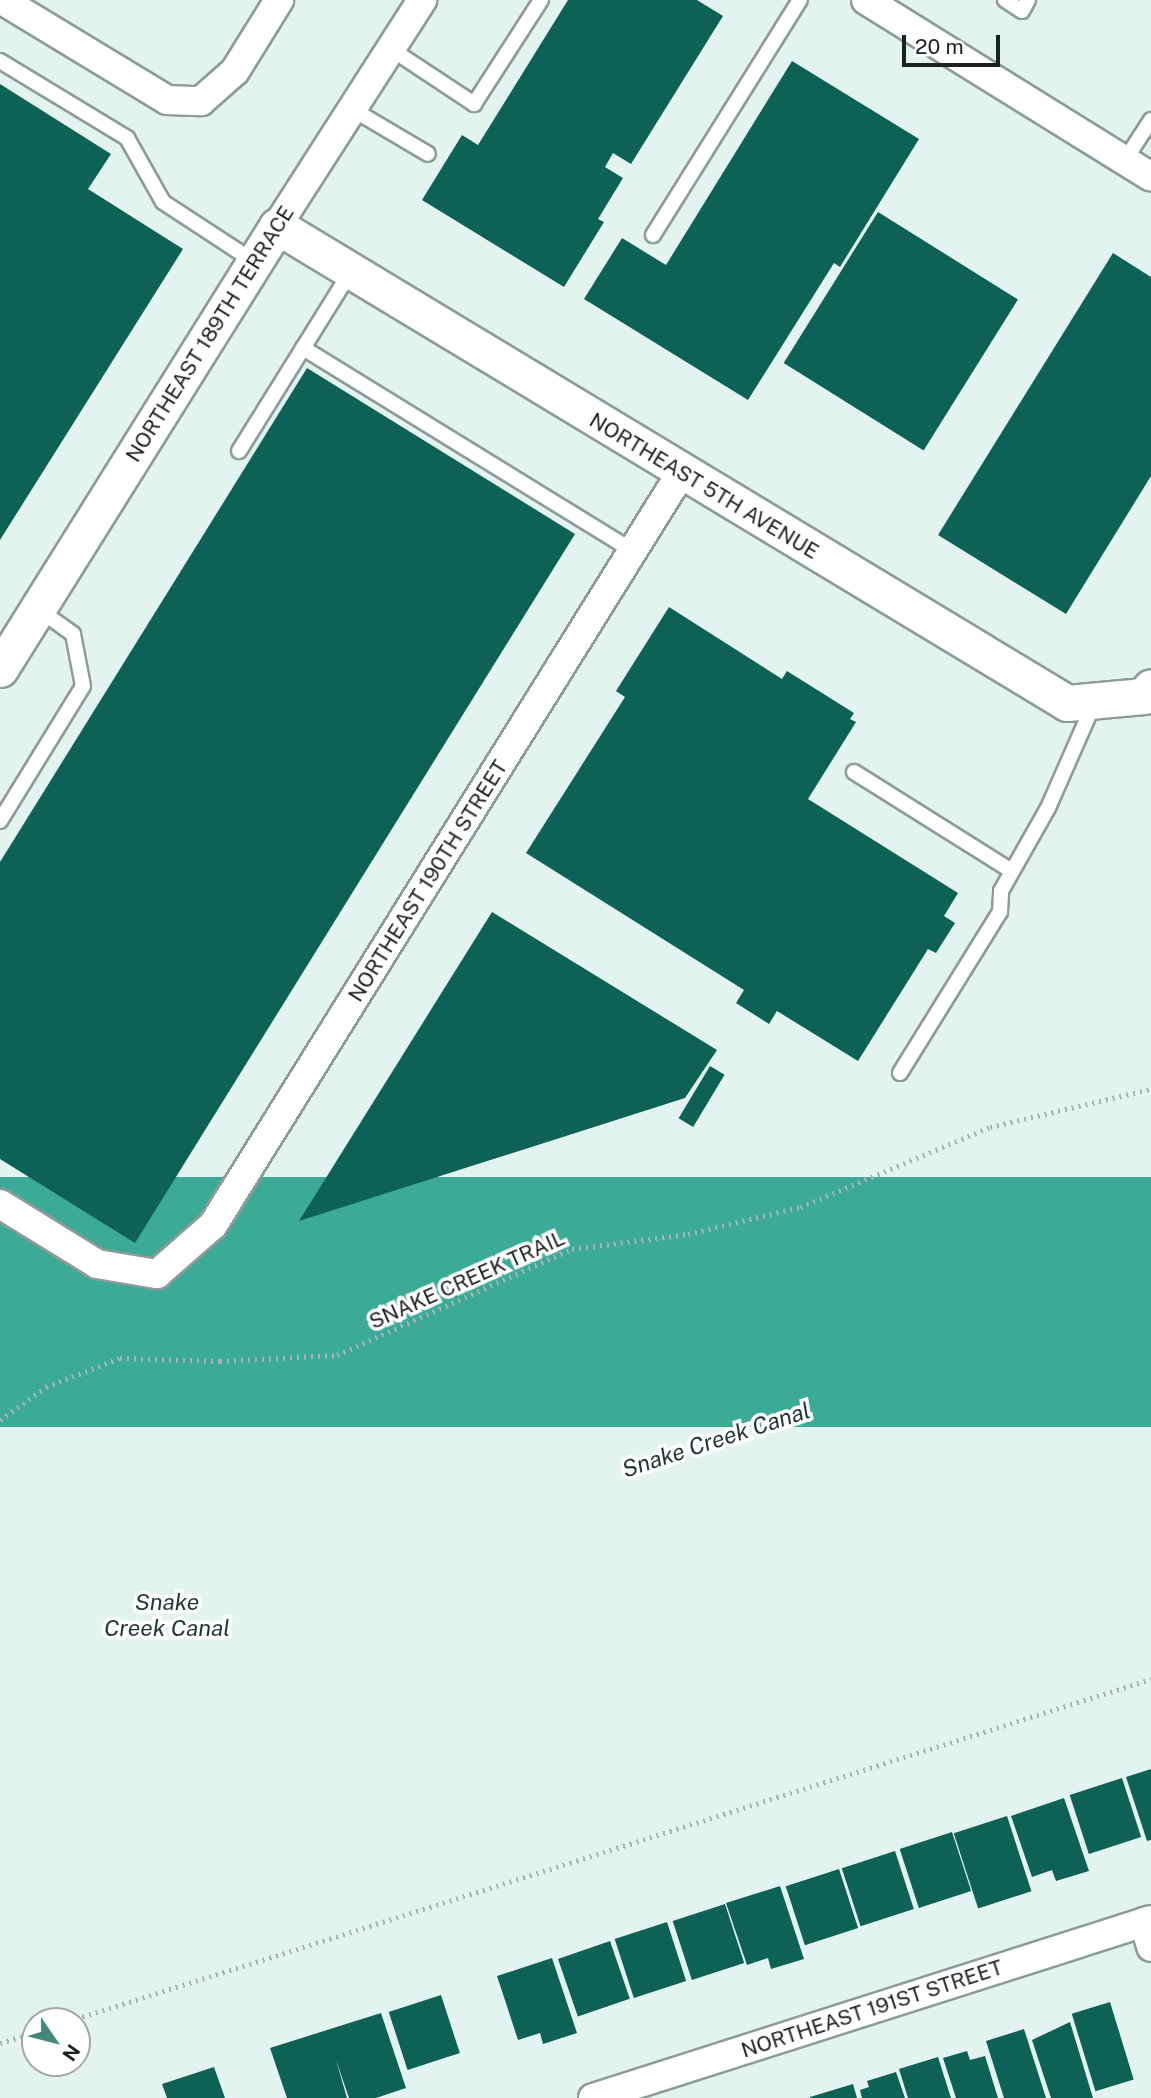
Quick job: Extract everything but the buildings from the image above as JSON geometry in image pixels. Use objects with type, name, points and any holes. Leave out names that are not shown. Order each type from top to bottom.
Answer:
[{"type":"street","points":[[2,0],[167,100],[201,101],[235,71],[279,0]]},
{"type":"street","name":"NORTHEAST 189TH TERRACE","points":[[0,669],[422,0]]},
{"type":"street","points":[[866,0],[1151,177]]},
{"type":"street","name":"NORTHEAST 5TH AVENUE","points":[[277,226],[681,473],[1067,703],[1148,692]]},
{"type":"street","name":"NORTHEAST 190TH STREET","points":[[0,1204],[97,1264],[157,1274],[213,1225],[681,473]]},
{"type":"street","name":"NORTHEAST 191ST STREET","points":[[593,2098],[1149,1930]]},
{"type":"lane","points":[[391,49],[474,104],[541,0]]},
{"type":"lane","points":[[653,235],[800,0]]},
{"type":"lane","points":[[1005,0],[1022,10],[1028,0]]},
{"type":"lane","points":[[0,61],[127,138],[163,202],[255,262]]},
{"type":"lane","points":[[352,109],[428,154]]},
{"type":"lane","points":[[1125,160],[1151,120]]},
{"type":"lane","points":[[239,451],[351,271]]},
{"type":"lane","points":[[303,348],[633,551]]},
{"type":"lane","points":[[0,821],[83,686],[72,634],[37,609]]},
{"type":"lane","points":[[900,1073],[1000,912],[1001,891],[1048,808],[1095,700]]},
{"type":"lane","points":[[854,772],[1012,871]]},
{"type":"path","name":"SNAKE CREEK TRAIL","points":[[0,1420],[46,1387],[120,1358],[220,1361],[337,1355],[572,1249],[688,1234],[800,1207],[990,1127],[1151,1089]]},
{"type":"path","points":[[91,2014],[1151,1679]]},
{"type":"path","points":[[0,2043],[21,2036]]},
{"type":"water","points":[[0,1177],[1151,1177],[1151,1427],[0,1427]]},
{"type":"water label","name":"Snake Creek Canal","points":[[716,1440]]},
{"type":"water label","name":"Snake Creek Canal","points":[[167,1615]]}]
